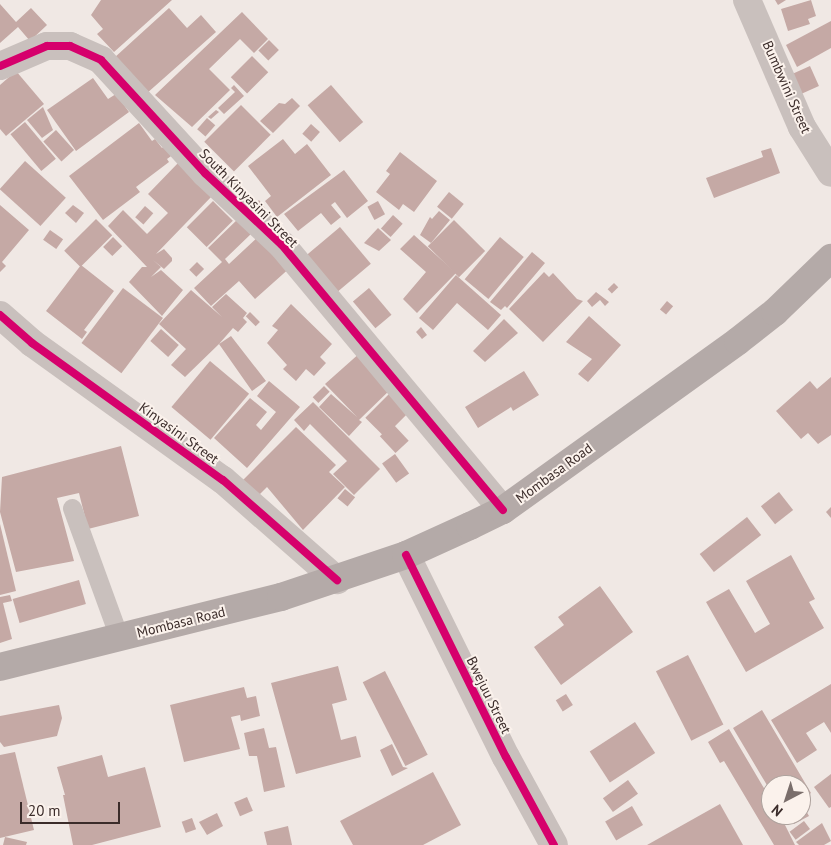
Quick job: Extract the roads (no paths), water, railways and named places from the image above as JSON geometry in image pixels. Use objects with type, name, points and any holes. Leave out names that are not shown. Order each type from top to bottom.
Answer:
[{"type":"highway","name":"Mombasa Road","points":[[0,667],[337,580],[406,555],[503,510],[746,335],[808,283],[831,258]]},
{"type":"street","name":"Bumbwini Street","points":[[747,0],[802,127],[831,173]]},
{"type":"street","name":"South Kinyasini Street","points":[[0,66],[47,46],[70,46],[101,60],[205,173],[282,245],[503,510]]},
{"type":"street","name":"Kinyasini Street","points":[[0,315],[32,343],[223,480],[337,580]]},
{"type":"street","name":"Bwejuu Street","points":[[406,555],[506,758],[554,845]]},
{"type":"lane","points":[[72,508],[119,637]]}]
